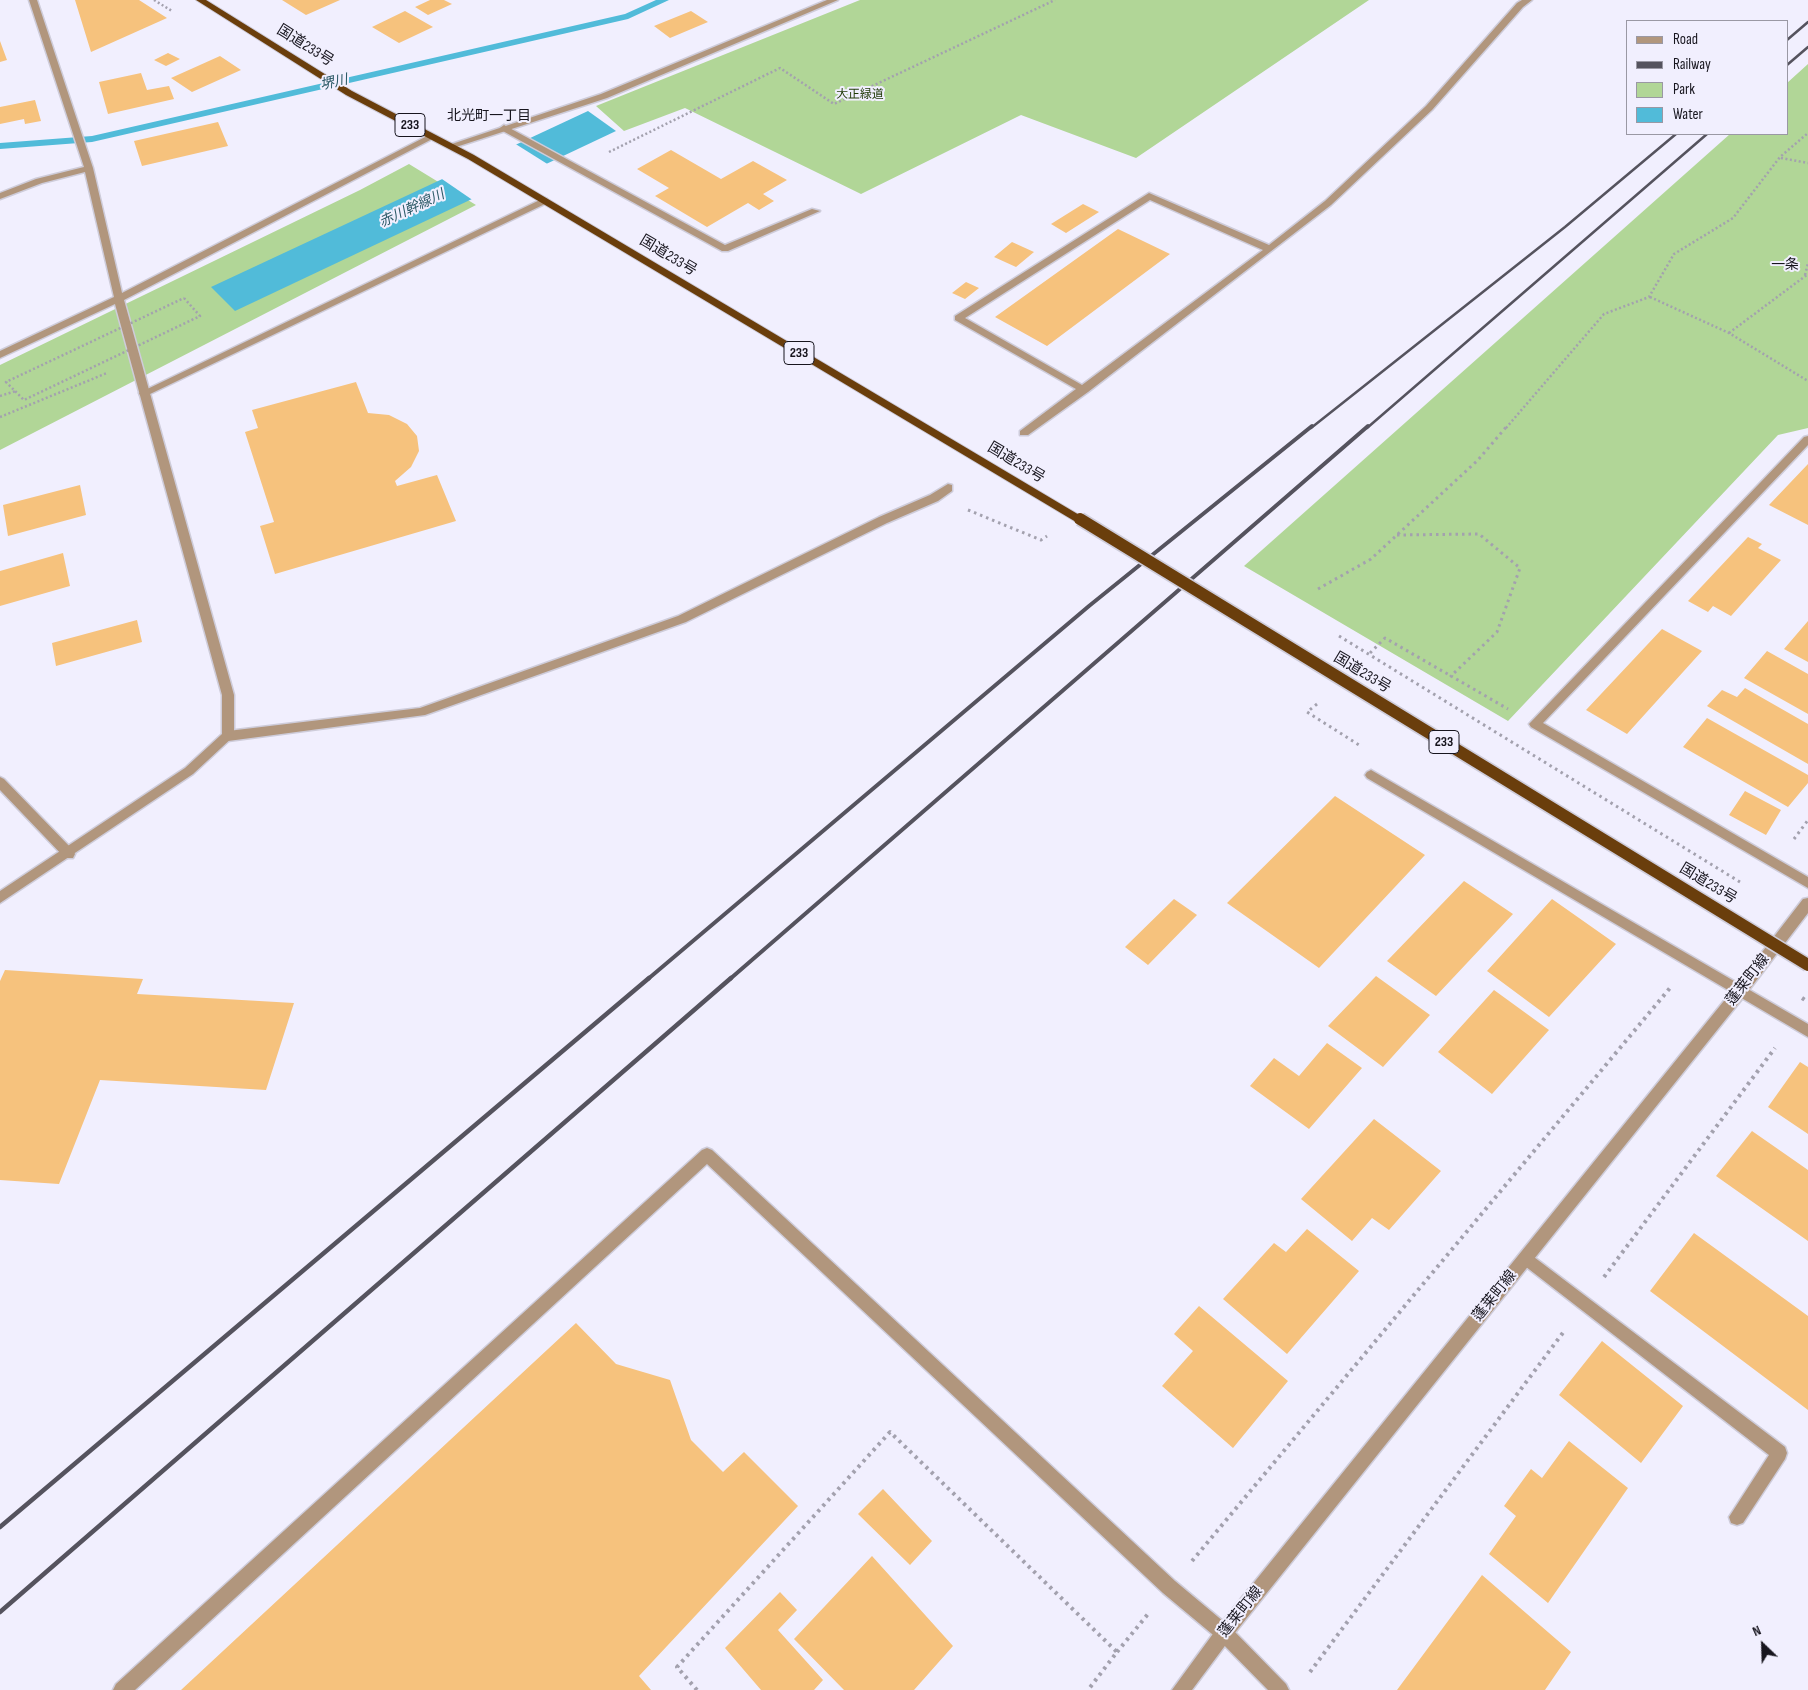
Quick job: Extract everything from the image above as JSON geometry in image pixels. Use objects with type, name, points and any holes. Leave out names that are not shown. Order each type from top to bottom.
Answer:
[{"type":"highway","name":"国道233号","points":[[200,0],[349,93],[471,157],[1080,519],[1808,965]]},
{"type":"street","points":[[33,0],[89,168],[118,299],[228,695],[228,736]]},
{"type":"street","points":[[450,146],[604,96],[834,0]]},
{"type":"street","points":[[1024,433],[1270,250],[1328,203],[1429,108],[1520,5],[1528,0]]},
{"type":"street","points":[[504,128],[725,249],[815,210]]},
{"type":"street","points":[[0,355],[118,299],[432,137]]},
{"type":"street","points":[[0,196],[39,181],[89,168]]},
{"type":"street","points":[[1084,390],[958,318],[1149,196],[1270,250]]},
{"type":"street","points":[[144,393],[544,202]]},
{"type":"street","points":[[1808,439],[1535,724],[1808,883]]},
{"type":"street","points":[[0,898],[69,854],[189,772],[228,736],[421,712],[682,619],[883,520],[934,498],[948,488]]},
{"type":"street","points":[[1371,775],[1741,990],[1808,1031]]},
{"type":"street","points":[[0,782],[69,854]]},
{"type":"street","name":"蓬莱町線","points":[[1181,1690],[1224,1633],[1741,990],[1808,903]]},
{"type":"street","points":[[122,1690],[707,1155],[1169,1588],[1224,1633],[1280,1690]]},
{"type":"street","points":[[1526,1258],[1779,1453],[1737,1517]]},
{"type":"path","points":[[573,165],[780,68],[834,104],[1055,0]]},
{"type":"path","points":[[1318,589],[1371,558],[1478,460],[1604,314],[1649,297],[1674,254],[1733,218],[1780,158],[1808,133]]},
{"type":"path","points":[[1780,158],[1808,163]]},
{"type":"path","points":[[1805,277],[1808,263]]},
{"type":"path","points":[[1729,333],[1808,274]]},
{"type":"path","points":[[1649,297],[1729,333],[1808,381]]},
{"type":"path","points":[[0,416],[136,361]]},
{"type":"path","points":[[0,396],[16,391]]},
{"type":"path","points":[[967,510],[1041,540]]},
{"type":"path","points":[[1396,535],[1480,534],[1520,568],[1497,632],[1451,676]]},
{"type":"path","points":[[1370,653],[1385,638],[1535,724]]},
{"type":"path","points":[[1307,712],[1361,747]]},
{"type":"path","points":[[1775,863],[1808,820]]},
{"type":"path","points":[[1088,1690],[1169,1588],[1692,962]]},
{"type":"path","points":[[1308,1674],[1808,1002]]},
{"type":"path","points":[[697,1690],[677,1667],[890,1432],[1117,1652]]},
{"type":"green space","name":"大正緑道","points":[[860,0],[1369,0],[1136,158],[1021,115],[861,194],[685,108],[624,131],[596,106]]},
{"type":"green space","points":[[1808,64],[1808,428],[1778,435],[1508,721],[1244,566],[1729,135],[1788,135],[1788,82]]},
{"type":"green space","points":[[409,164],[476,205],[0,450],[0,365],[360,190]]},
{"type":"water","name":"赤川幹線川","points":[[588,111],[616,131],[235,311],[211,287]]},
{"type":"pier","points":[[514,143],[549,165],[474,201],[439,177]]},
{"type":"building","points":[[75,0],[139,0],[167,18],[91,52]]},
{"type":"building","points":[[282,0],[340,0],[306,15]]},
{"type":"building","points":[[430,0],[444,0],[452,4],[428,15],[415,7]]},
{"type":"building","points":[[405,11],[433,27],[399,43],[372,27]]},
{"type":"building","points":[[691,11],[708,22],[670,38],[654,26]]},
{"type":"building","points":[[0,41],[7,60],[0,62]]},
{"type":"building","points":[[168,53],[180,59],[166,66],[154,60]]},
{"type":"building","points":[[220,56],[241,70],[192,92],[171,78]]},
{"type":"building","points":[[141,73],[147,90],[169,86],[174,99],[108,114],[99,82]]},
{"type":"building","points":[[35,100],[41,121],[25,124],[24,119],[0,124],[0,107]]},
{"type":"building","points":[[218,122],[228,146],[142,166],[134,141]]},
{"type":"building","points":[[671,150],[721,179],[753,161],[787,180],[763,194],[774,201],[759,210],[748,203],[707,227],[655,196],[669,188],[637,169]]},
{"type":"building","points":[[1083,204],[1099,212],[1066,233],[1051,224]]},
{"type":"building","points":[[1118,229],[1170,254],[1047,346],[995,317]]},
{"type":"building","points":[[1012,242],[1034,252],[1016,267],[994,257]]},
{"type":"building","points":[[966,282],[979,288],[965,299],[952,293]]},
{"type":"building","points":[[356,382],[368,413],[389,415],[407,424],[417,436],[419,451],[411,467],[395,481],[397,486],[437,475],[456,521],[275,574],[260,526],[274,522],[245,432],[258,428],[252,410]]},
{"type":"building","points":[[1808,464],[1808,525],[1769,505]]},
{"type":"building","points":[[80,485],[86,515],[8,536],[3,505]]},
{"type":"building","points":[[1748,537],[1762,544],[1758,548],[1781,560],[1731,616],[1713,606],[1708,612],[1688,601]]},
{"type":"building","points":[[63,553],[70,586],[0,606],[0,571]]},
{"type":"building","points":[[137,620],[142,642],[56,666],[52,643]]},
{"type":"building","points":[[1808,621],[1808,662],[1784,649]]},
{"type":"building","points":[[1662,629],[1702,651],[1627,734],[1586,710]]},
{"type":"building","points":[[1767,651],[1808,674],[1808,714],[1744,678]]},
{"type":"building","points":[[1745,688],[1808,724],[1808,764],[1707,706],[1722,690],[1737,697]]},
{"type":"building","points":[[1707,718],[1808,775],[1808,783],[1788,807],[1683,747]]},
{"type":"building","points":[[1745,791],[1781,810],[1766,835],[1729,815]]},
{"type":"building","points":[[1335,796],[1425,855],[1319,968],[1227,903]]},
{"type":"building","points":[[1464,881],[1513,914],[1436,996],[1387,961]]},
{"type":"building","points":[[1174,899],[1197,915],[1148,965],[1125,947]]},
{"type":"building","points":[[1552,899],[1616,944],[1549,1017],[1487,971]]},
{"type":"building","points":[[5,970],[143,979],[137,994],[294,1003],[266,1090],[100,1080],[59,1184],[0,1180],[0,981]]},
{"type":"building","points":[[1376,976],[1430,1015],[1383,1067],[1328,1026]]},
{"type":"building","points":[[1494,990],[1549,1030],[1492,1094],[1438,1052]]},
{"type":"building","points":[[1327,1043],[1362,1068],[1309,1129],[1250,1086],[1274,1058],[1299,1076]]},
{"type":"building","points":[[1800,1062],[1808,1067],[1808,1134],[1768,1107]]},
{"type":"building","points":[[1374,1119],[1441,1171],[1389,1230],[1372,1218],[1352,1241],[1301,1199]]},
{"type":"building","points":[[1752,1131],[1808,1170],[1808,1241],[1716,1176]]},
{"type":"building","points":[[1307,1229],[1359,1271],[1287,1354],[1223,1299],[1274,1243],[1286,1252]]},
{"type":"building","points":[[1694,1233],[1808,1316],[1808,1410],[1650,1291]]},
{"type":"building","points":[[1199,1306],[1288,1381],[1233,1448],[1162,1386],[1193,1351],[1174,1334]]},
{"type":"building","points":[[576,1323],[616,1364],[670,1380],[691,1440],[723,1472],[744,1452],[798,1506],[639,1676],[651,1690],[181,1690]]},
{"type":"building","points":[[1602,1341],[1683,1406],[1641,1463],[1559,1395]]},
{"type":"building","points":[[1569,1441],[1628,1488],[1548,1603],[1489,1554],[1516,1516],[1504,1506],[1531,1469],[1542,1478]]},
{"type":"building","points":[[883,1489],[932,1541],[910,1565],[858,1514]]},
{"type":"building","points":[[872,1556],[953,1646],[914,1690],[844,1690],[794,1639]]},
{"type":"building","points":[[1482,1575],[1571,1652],[1545,1690],[1397,1690]]},
{"type":"building","points":[[780,1592],[797,1610],[778,1630],[823,1680],[814,1690],[761,1690],[725,1648]]},
{"type":"waterway","name":"堺川","points":[[0,146],[92,139],[628,16],[664,0]]},
{"type":"railway","points":[[1788,39],[1808,22]]},
{"type":"railway","points":[[1788,64],[1808,47]]},
{"type":"railway","points":[[1311,428],[1565,227],[1675,135]]},
{"type":"railway","points":[[1367,428],[1706,135]]},
{"type":"railway","points":[[648,979],[1089,606],[1312,426]]},
{"type":"railway","points":[[730,979],[1368,426]]},
{"type":"railway","points":[[0,1527],[649,978]]},
{"type":"railway","points":[[0,1612],[731,978]]},
{"type":"district","name":"北光町一丁目","points":[[489,116]]},
{"type":"district","name":"一条","points":[[1785,265]]}]
